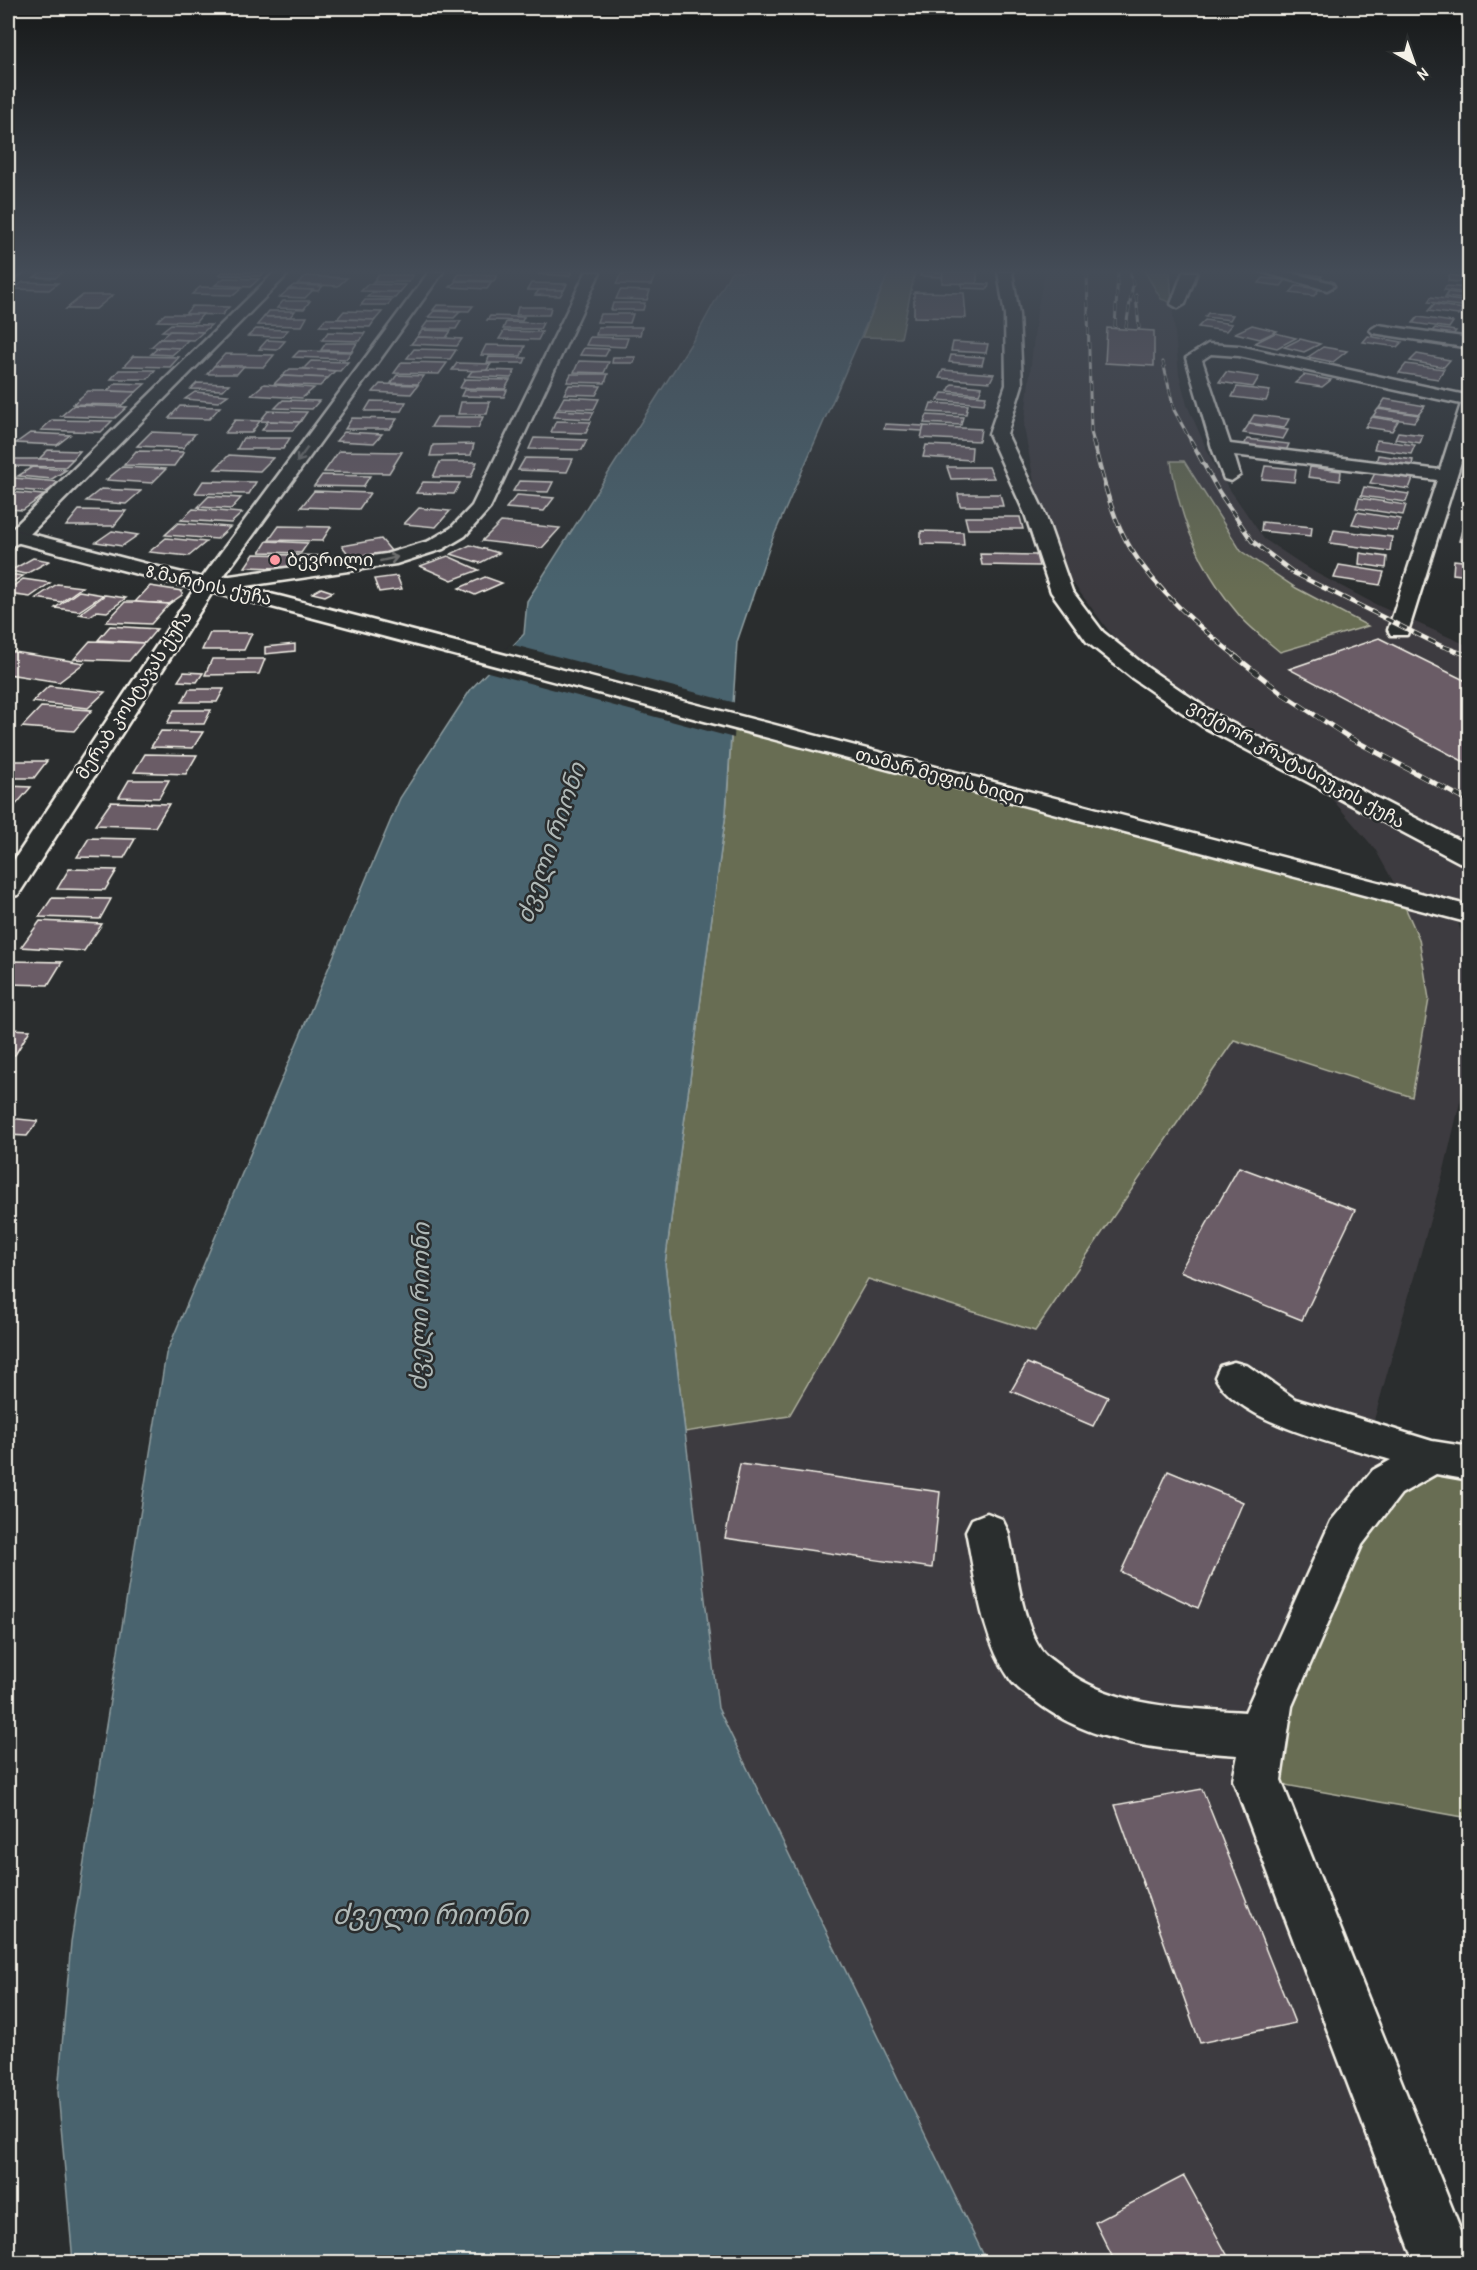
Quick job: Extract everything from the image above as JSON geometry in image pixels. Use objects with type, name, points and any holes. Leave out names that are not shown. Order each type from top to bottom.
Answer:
[{"type":"main road","points":[[11,537],[174,378]]},
{"type":"main road","name":"მერაბ კოსტავას ქუჩა","points":[[8,889],[206,586],[358,378]]},
{"type":"main road","points":[[206,586],[389,560],[436,545],[458,532],[480,508],[542,378]]},
{"type":"main road","name":"ვიქტორ კრატასიუკის ქუჩა","points":[[1014,378],[1014,385],[998,434],[1035,514],[1062,592],[1095,637],[1140,673],[1210,721],[1470,857]]},
{"type":"main road","points":[[1200,378],[1231,475]]},
{"type":"main road","points":[[1361,378],[1470,402],[1399,630]]},
{"type":"main road","points":[[1221,448],[1447,476]]},
{"type":"main road","name":"8 მარტის ქუჩა","points":[[11,537],[206,586],[276,601],[411,637]]},
{"type":"main road","points":[[276,601],[270,590],[283,576]]},
{"type":"main road","name":"თამარ მეფის ხიდი","points":[[411,637],[1470,915]]},
{"type":"main road","points":[[1234,1377],[1282,1411],[1451,1461]]},
{"type":"main road","points":[[1444,2262],[1257,1780],[1269,1706],[1346,1534],[1387,1482],[1451,1461]]},
{"type":"main road","points":[[987,1531],[1009,1629],[1024,1664],[1054,1692],[1100,1715],[1157,1727],[1264,1735]]},
{"type":"shaded area","points":[[1029,378],[1180,378],[1187,405],[1215,468],[1264,539],[1314,572],[1379,606],[1469,646],[1469,926],[1458,923],[1469,954],[1469,1064],[1444,1170],[1369,1438],[1432,1457],[1257,1780],[1444,2262],[987,2262],[718,1708],[685,1432],[789,1416],[868,1279],[1035,1331],[1234,1040],[1412,1097],[1419,939],[1394,883],[1375,849],[1313,777],[1230,726],[1120,646],[1069,578],[1036,493],[1024,427]],"holes":[[[1184,461],[1241,551],[1296,588],[1194,548]]]},
{"type":"green space","points":[[1171,461],[1184,461],[1241,551],[1296,588],[1368,626],[1280,652],[1248,625],[1213,580],[1186,523]]},
{"type":"green space","points":[[732,725],[1405,907],[1419,939],[1429,999],[1412,1097],[1234,1040],[1035,1331],[868,1279],[789,1416],[685,1432],[665,1264],[726,813]]},
{"type":"green space","points":[[1469,1464],[1469,1818],[1257,1780],[1387,1482]]},
{"type":"water","name":"ძველი რიონი","points":[[669,378],[843,378],[772,540],[737,642],[726,813],[665,1264],[718,1708],[987,2262],[73,2262],[58,2092],[71,1942],[166,1354],[400,798],[471,689],[524,634],[527,601]]},
{"type":"pier","points":[[510,644],[736,703],[734,738],[484,671]]},
{"type":"building","points":[[112,378],[149,378],[148,379]]},
{"type":"building","points":[[280,378],[328,378],[320,386],[274,384]]},
{"type":"building","points":[[395,378],[423,378],[418,384],[391,383]]},
{"type":"building","points":[[569,378],[607,378],[605,383],[567,382]]},
{"type":"building","points":[[939,378],[992,378],[990,382]]},
{"type":"building","points":[[1222,378],[1258,378],[1253,387],[1219,382]]},
{"type":"building","points":[[1301,378],[1331,380],[1322,387],[1295,383]]},
{"type":"building","points":[[465,379],[510,380],[505,389],[460,388]]},
{"type":"building","points":[[116,383],[145,384],[136,392],[107,391]]},
{"type":"building","points":[[197,383],[229,384],[223,390],[191,389]]},
{"type":"building","points":[[264,384],[314,388],[302,398],[251,395]]},
{"type":"building","points":[[380,384],[418,385],[411,394],[373,392]]},
{"type":"building","points":[[952,384],[982,387],[979,394],[948,391]]},
{"type":"building","points":[[569,385],[601,386],[596,395],[564,394]]},
{"type":"building","points":[[1237,387],[1270,391],[1266,401],[1232,397]]},
{"type":"building","points":[[464,390],[507,390],[504,397],[461,396]]},
{"type":"building","points":[[88,391],[136,392],[122,405],[73,404]]},
{"type":"building","points":[[195,392],[228,395],[218,402],[185,399]]},
{"type":"building","points":[[942,393],[986,396],[984,404],[938,400]]},
{"type":"building","points":[[564,397],[599,399],[594,409],[558,408]]},
{"type":"building","points":[[1385,399],[1425,406],[1419,414],[1379,408]]},
{"type":"building","points":[[283,400],[319,401],[312,409],[275,408]]},
{"type":"building","points":[[371,401],[406,402],[401,411],[365,411]]},
{"type":"building","points":[[461,402],[490,402],[487,414],[458,414]]},
{"type":"building","points":[[931,403],[968,405],[966,414],[928,412]]},
{"type":"building","points":[[74,405],[127,407],[115,418],[61,416]]},
{"type":"building","points":[[180,406],[220,407],[209,419],[169,418]]},
{"type":"building","points":[[1378,409],[1419,415],[1414,422],[1373,416]]},
{"type":"building","points":[[557,410],[594,412],[590,419],[553,417]]},
{"type":"building","points":[[268,411],[307,412],[300,422],[260,421]]},
{"type":"building","points":[[927,415],[963,417],[961,425],[924,423]]},
{"type":"building","points":[[1254,415],[1289,419],[1284,428],[1249,423]]},
{"type":"building","points":[[437,417],[483,417],[478,428],[431,427]]},
{"type":"building","points":[[1372,417],[1398,421],[1392,431],[1365,427]]},
{"type":"building","points":[[352,418],[397,419],[390,429],[345,429]]},
{"type":"building","points":[[52,420],[112,421],[101,432],[41,430]]},
{"type":"building","points":[[235,420],[260,421],[251,433],[225,433]]},
{"type":"building","points":[[268,421],[300,422],[293,430],[262,430]]},
{"type":"building","points":[[556,421],[591,422],[586,433],[551,432]]},
{"type":"building","points":[[885,424],[924,426],[923,431],[884,429]]},
{"type":"building","points":[[1249,424],[1288,430],[1283,439],[1243,433]]},
{"type":"building","points":[[924,426],[981,429],[979,441],[921,438]]},
{"type":"building","points":[[151,432],[195,434],[183,448],[137,446]]},
{"type":"building","points":[[344,432],[382,434],[374,443],[336,441]]},
{"type":"building","points":[[1398,432],[1423,435],[1420,443],[1395,439]]},
{"type":"building","points":[[30,433],[70,435],[57,445],[16,443]]},
{"type":"building","points":[[243,438],[290,438],[283,449],[237,449]]},
{"type":"building","points":[[534,438],[587,440],[582,450],[529,449]]},
{"type":"building","points":[[1247,439],[1289,444],[1285,453],[1243,448]]},
{"type":"building","points":[[1377,440],[1415,445],[1411,454],[1374,449]]},
{"type":"building","points":[[474,444],[471,455],[430,456],[433,445]]},
{"type":"building","points":[[926,445],[972,447],[971,460],[923,457]]},
{"type":"building","points":[[48,450],[80,451],[73,459],[39,459]]},
{"type":"building","points":[[136,451],[184,452],[174,466],[124,465]]},
{"type":"building","points":[[339,451],[402,452],[389,473],[324,472]]},
{"type":"building","points":[[229,455],[273,458],[260,471],[215,469]]},
{"type":"building","points":[[1378,455],[1413,460],[1411,470],[1375,466]]},
{"type":"building","points":[[525,458],[573,459],[567,472],[518,470]]},
{"type":"building","points":[[15,459],[73,459],[65,467],[8,466]]},
{"type":"building","points":[[440,462],[477,462],[471,477],[433,477]]},
{"type":"building","points":[[1265,466],[1296,469],[1294,482],[1262,479]]},
{"type":"building","points":[[32,467],[66,470],[52,479],[18,476]]},
{"type":"building","points":[[122,467],[166,469],[152,483],[106,480]]},
{"type":"building","points":[[947,467],[989,467],[994,478],[951,479]]},
{"type":"building","points":[[1310,467],[1341,471],[1340,481],[1308,477]]},
{"type":"building","points":[[1375,473],[1413,478],[1409,489],[1370,483]]},
{"type":"building","points":[[322,475],[370,476],[363,487],[314,486]]},
{"type":"building","points":[[14,478],[61,482],[46,492],[8,489],[8,482]]},
{"type":"building","points":[[203,481],[256,482],[249,494],[195,493]]},
{"type":"building","points":[[519,481],[553,482],[548,492],[513,491]]},
{"type":"building","points":[[423,482],[460,483],[454,494],[416,493]]},
{"type":"building","points":[[1364,487],[1409,494],[1406,502],[1361,496]]},
{"type":"building","points":[[101,489],[141,491],[126,504],[86,501]]},
{"type":"building","points":[[314,491],[370,493],[359,509],[301,507]]},
{"type":"building","points":[[9,492],[44,495],[23,510],[8,509]]},
{"type":"building","points":[[958,494],[1000,494],[1003,506],[960,506]]},
{"type":"building","points":[[517,495],[554,498],[544,511],[506,508]]},
{"type":"building","points":[[209,496],[241,498],[231,509],[198,507]]},
{"type":"building","points":[[1359,498],[1406,505],[1403,515],[1356,508]]},
{"type":"building","points":[[1469,504],[1470,542],[1459,541]]},
{"type":"building","points":[[419,508],[450,511],[436,527],[404,524]]},
{"type":"building","points":[[193,509],[242,513],[231,523],[181,520]]},
{"type":"building","points":[[79,510],[126,511],[114,526],[66,526]]},
{"type":"building","points":[[1357,512],[1401,519],[1397,531],[1352,524]]},
{"type":"building","points":[[965,517],[1020,517],[1023,529],[968,529]]},
{"type":"building","points":[[501,522],[560,528],[542,548],[482,541]]},
{"type":"building","points":[[1262,522],[1312,527],[1311,536],[1261,531]]},
{"type":"building","points":[[178,523],[230,527],[217,539],[165,535]]},
{"type":"building","points":[[279,526],[331,527],[322,541],[269,540]]},
{"type":"building","points":[[1334,530],[1392,537],[1390,551],[1330,543]]},
{"type":"building","points":[[112,531],[138,535],[122,546],[96,542]]},
{"type":"building","points":[[921,531],[963,532],[964,545],[921,544]]},
{"type":"building","points":[[166,538],[206,542],[189,556],[149,552]]},
{"type":"building","points":[[381,539],[393,553],[354,561],[342,546]]},
{"type":"building","points":[[267,541],[308,543],[301,553],[260,552]]},
{"type":"building","points":[[470,545],[499,553],[480,563],[451,554]]},
{"type":"building","points":[[1360,553],[1387,557],[1386,568],[1359,564]]},
{"type":"building","points":[[254,554],[333,556],[328,564],[312,564],[309,569],[245,567]]},
{"type":"building","points":[[980,554],[1036,555],[1039,566],[982,565]]},
{"type":"building","points":[[448,556],[479,570],[452,580],[420,566]]},
{"type":"building","points":[[33,558],[49,561],[26,574],[10,571]]},
{"type":"building","points":[[1454,560],[1470,562],[1470,576],[1453,574]]},
{"type":"building","points":[[1339,565],[1384,572],[1380,585],[1334,578]]},
{"type":"building","points":[[8,574],[23,576],[8,585]]},
{"type":"building","points":[[397,576],[402,589],[379,592],[374,579]]},
{"type":"building","points":[[485,577],[502,583],[475,595],[459,588]]},
{"type":"building","points":[[23,579],[50,583],[30,597],[8,594],[8,590]]},
{"type":"building","points":[[57,584],[82,587],[61,602],[36,598]]},
{"type":"building","points":[[150,586],[182,591],[182,595],[169,604],[135,602]]},
{"type":"building","points":[[321,588],[333,592],[325,596],[312,593]]},
{"type":"building","points":[[79,591],[103,595],[79,611],[55,608]]},
{"type":"building","points":[[105,595],[126,598],[107,612],[97,611],[90,616],[79,614]]},
{"type":"building","points":[[125,602],[169,604],[151,624],[106,622]]},
{"type":"building","points":[[110,626],[157,629],[145,643],[98,640]]},
{"type":"building","points":[[210,633],[252,633],[244,650],[202,650]]},
{"type":"building","points":[[1379,638],[1470,683],[1470,765],[1289,669]]},
{"type":"building","points":[[90,641],[144,643],[129,661],[74,659]]},
{"type":"building","points":[[295,644],[295,651],[265,654],[265,647]]},
{"type":"building","points":[[8,651],[84,663],[59,682],[8,674]]},
{"type":"building","points":[[212,659],[265,659],[259,674],[205,675]]},
{"type":"building","points":[[184,672],[203,673],[197,682],[178,681]]},
{"type":"building","points":[[49,686],[105,692],[88,708],[32,702]]},
{"type":"building","points":[[189,689],[224,689],[217,702],[182,702]]},
{"type":"building","points":[[41,707],[92,710],[74,731],[22,727]]},
{"type":"building","points":[[174,710],[211,710],[204,724],[167,724]]},
{"type":"building","points":[[161,731],[203,732],[193,748],[151,747]]},
{"type":"building","points":[[145,754],[197,755],[186,774],[134,772]]},
{"type":"building","points":[[8,761],[47,761],[34,778],[8,778]]},
{"type":"building","points":[[129,780],[169,780],[159,798],[119,797]]},
{"type":"building","points":[[8,786],[31,787],[14,807],[8,807]]},
{"type":"building","points":[[111,802],[169,804],[155,827],[95,825]]},
{"type":"building","points":[[89,838],[135,839],[124,858],[77,857]]},
{"type":"building","points":[[69,869],[117,870],[105,890],[57,889]]},
{"type":"building","points":[[52,898],[111,899],[100,919],[39,917]]},
{"type":"building","points":[[40,921],[102,924],[84,951],[21,947]]},
{"type":"building","points":[[10,961],[62,962],[48,985],[8,984]]},
{"type":"building","points":[[8,1029],[30,1030],[15,1055],[8,1055]]},
{"type":"building","points":[[8,1118],[38,1121],[27,1136],[8,1135]]},
{"type":"building","points":[[1239,1167],[1355,1210],[1302,1320],[1180,1271]]},
{"type":"building","points":[[1027,1363],[1108,1397],[1093,1426],[1011,1391]]},
{"type":"building","points":[[740,1464],[940,1492],[932,1568],[725,1538]]},
{"type":"building","points":[[1168,1471],[1243,1502],[1198,1608],[1121,1572]]},
{"type":"building","points":[[1202,1789],[1295,2023],[1200,2043],[1115,1805]]},
{"type":"building","points":[[1184,2176],[1231,2262],[1115,2262],[1095,2222]]},
{"type":"railway","points":[[1090,378],[1091,432],[1094,443]]},
{"type":"railway","points":[[1167,378],[1174,410],[1192,443]]},
{"type":"railway","points":[[1093,441],[1113,511],[1131,549],[1166,594],[1237,657]]},
{"type":"railway","points":[[1191,441],[1219,492],[1252,541],[1294,573],[1439,645],[1470,656]]},
{"type":"railway","points":[[1235,656],[1283,694],[1350,738],[1470,802]]},
{"type":"place","name":"ბევრილი","points":[[275,560]]}]
